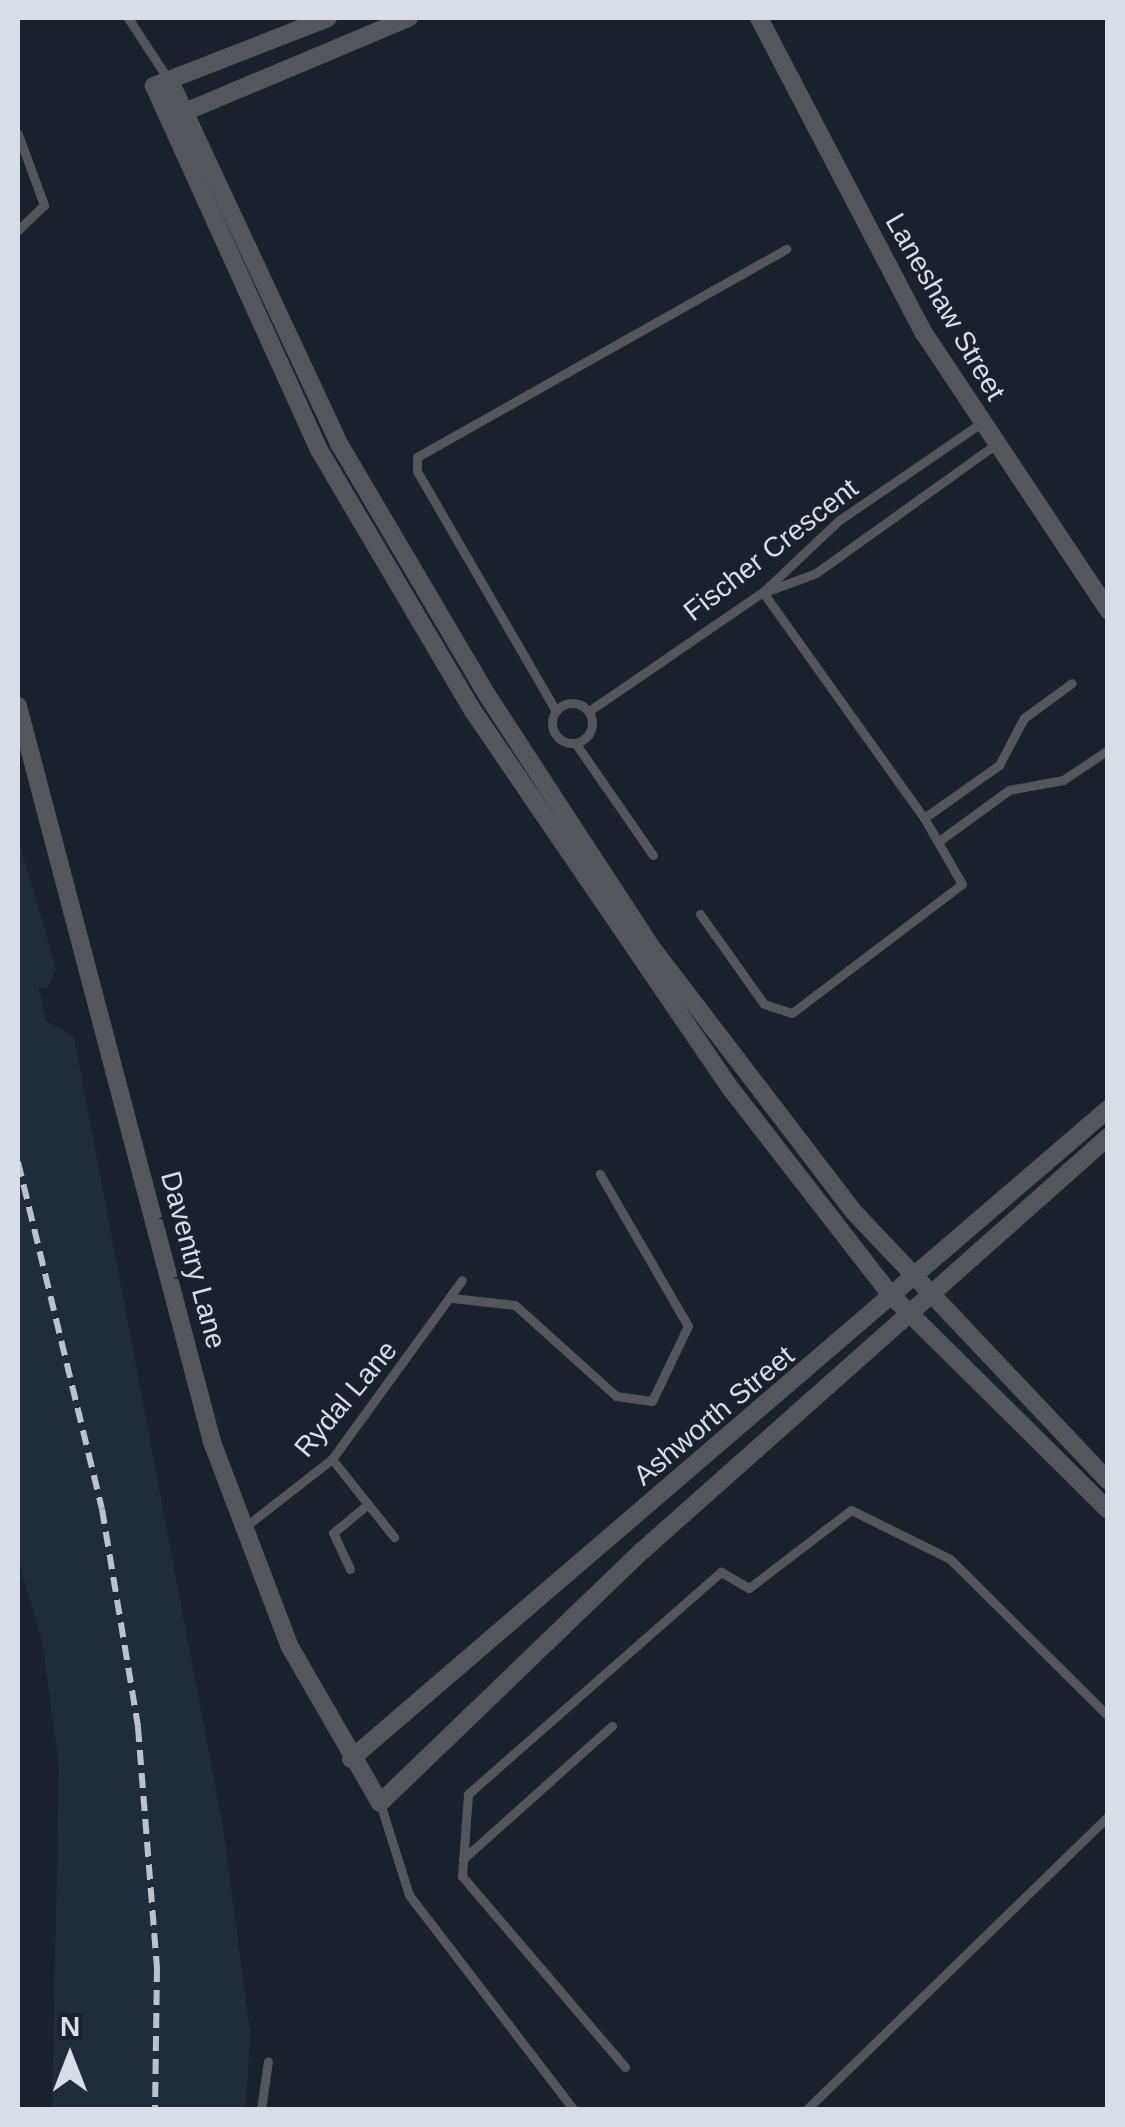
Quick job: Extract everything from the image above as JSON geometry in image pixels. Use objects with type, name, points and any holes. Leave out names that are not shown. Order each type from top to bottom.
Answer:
[{"type":"street","points":[[328,18],[162,84],[318,448],[473,710],[635,958],[890,1295],[1108,1510]]},
{"type":"street","points":[[176,116],[408,18]]},
{"type":"street","name":"Laneshaw Street","points":[[760,18],[827,158],[981,423],[1108,610]]},
{"type":"street","points":[[176,116],[341,448],[489,698],[673,977],[792,1138],[913,1276],[1108,1481]]},
{"type":"street","name":"Daventry Lane","points":[[18,706],[212,1442],[290,1648],[380,1803]]},
{"type":"street","name":"Ashworth Street","points":[[351,1759],[1108,1108]]},
{"type":"street","name":"Ashworth Street","points":[[380,1803],[642,1551],[1108,1137]]},
{"type":"lane","points":[[128,18],[162,84]]},
{"type":"lane","points":[[146,53],[162,84]]},
{"type":"lane","points":[[18,134],[44,205],[18,230]]},
{"type":"lane","points":[[653,855],[576,744],[555,734],[556,711],[416,471],[417,456],[786,249]]},
{"type":"lane","name":"Fischer Crescent","points":[[589,712],[762,592],[838,521],[981,423]]},
{"type":"lane","points":[[700,914],[764,1004],[792,1012],[957,895],[961,878],[939,841],[762,592],[816,572],[995,445]]},
{"type":"lane","points":[[924,818],[999,764],[1024,718],[1072,684]]},
{"type":"lane","points":[[556,711],[569,703],[589,712],[590,735],[576,744]]},
{"type":"lane","points":[[939,841],[1018,785],[1063,780],[1108,750]]},
{"type":"lane","points":[[452,1298],[515,1306],[616,1396],[652,1401],[688,1326],[600,1174]]},
{"type":"lane","name":"Rydal Lane","points":[[244,1528],[332,1459],[462,1280]]},
{"type":"lane","points":[[332,1459],[394,1537]]},
{"type":"lane","points":[[350,1568],[333,1533],[368,1504]]},
{"type":"lane","points":[[625,2067],[462,1876],[468,1794],[721,1572],[750,1588],[851,1510],[950,1559],[1108,1716]]},
{"type":"lane","points":[[463,1859],[612,1726]]},
{"type":"lane","points":[[380,1803],[410,1895],[574,2110]]},
{"type":"lane","points":[[806,2110],[1108,1816]]},
{"type":"lane","points":[[261,2110],[268,2061]]},
{"type":"shaded area","points":[[18,838],[56,969],[47,988],[39,988],[46,1021],[74,1037],[223,1827],[250,2032],[246,2109],[52,2109],[59,1766],[42,1640],[18,1560]]},
{"type":"railway","points":[[18,1162],[102,1509],[138,1727],[157,1967],[155,2110]]}]
